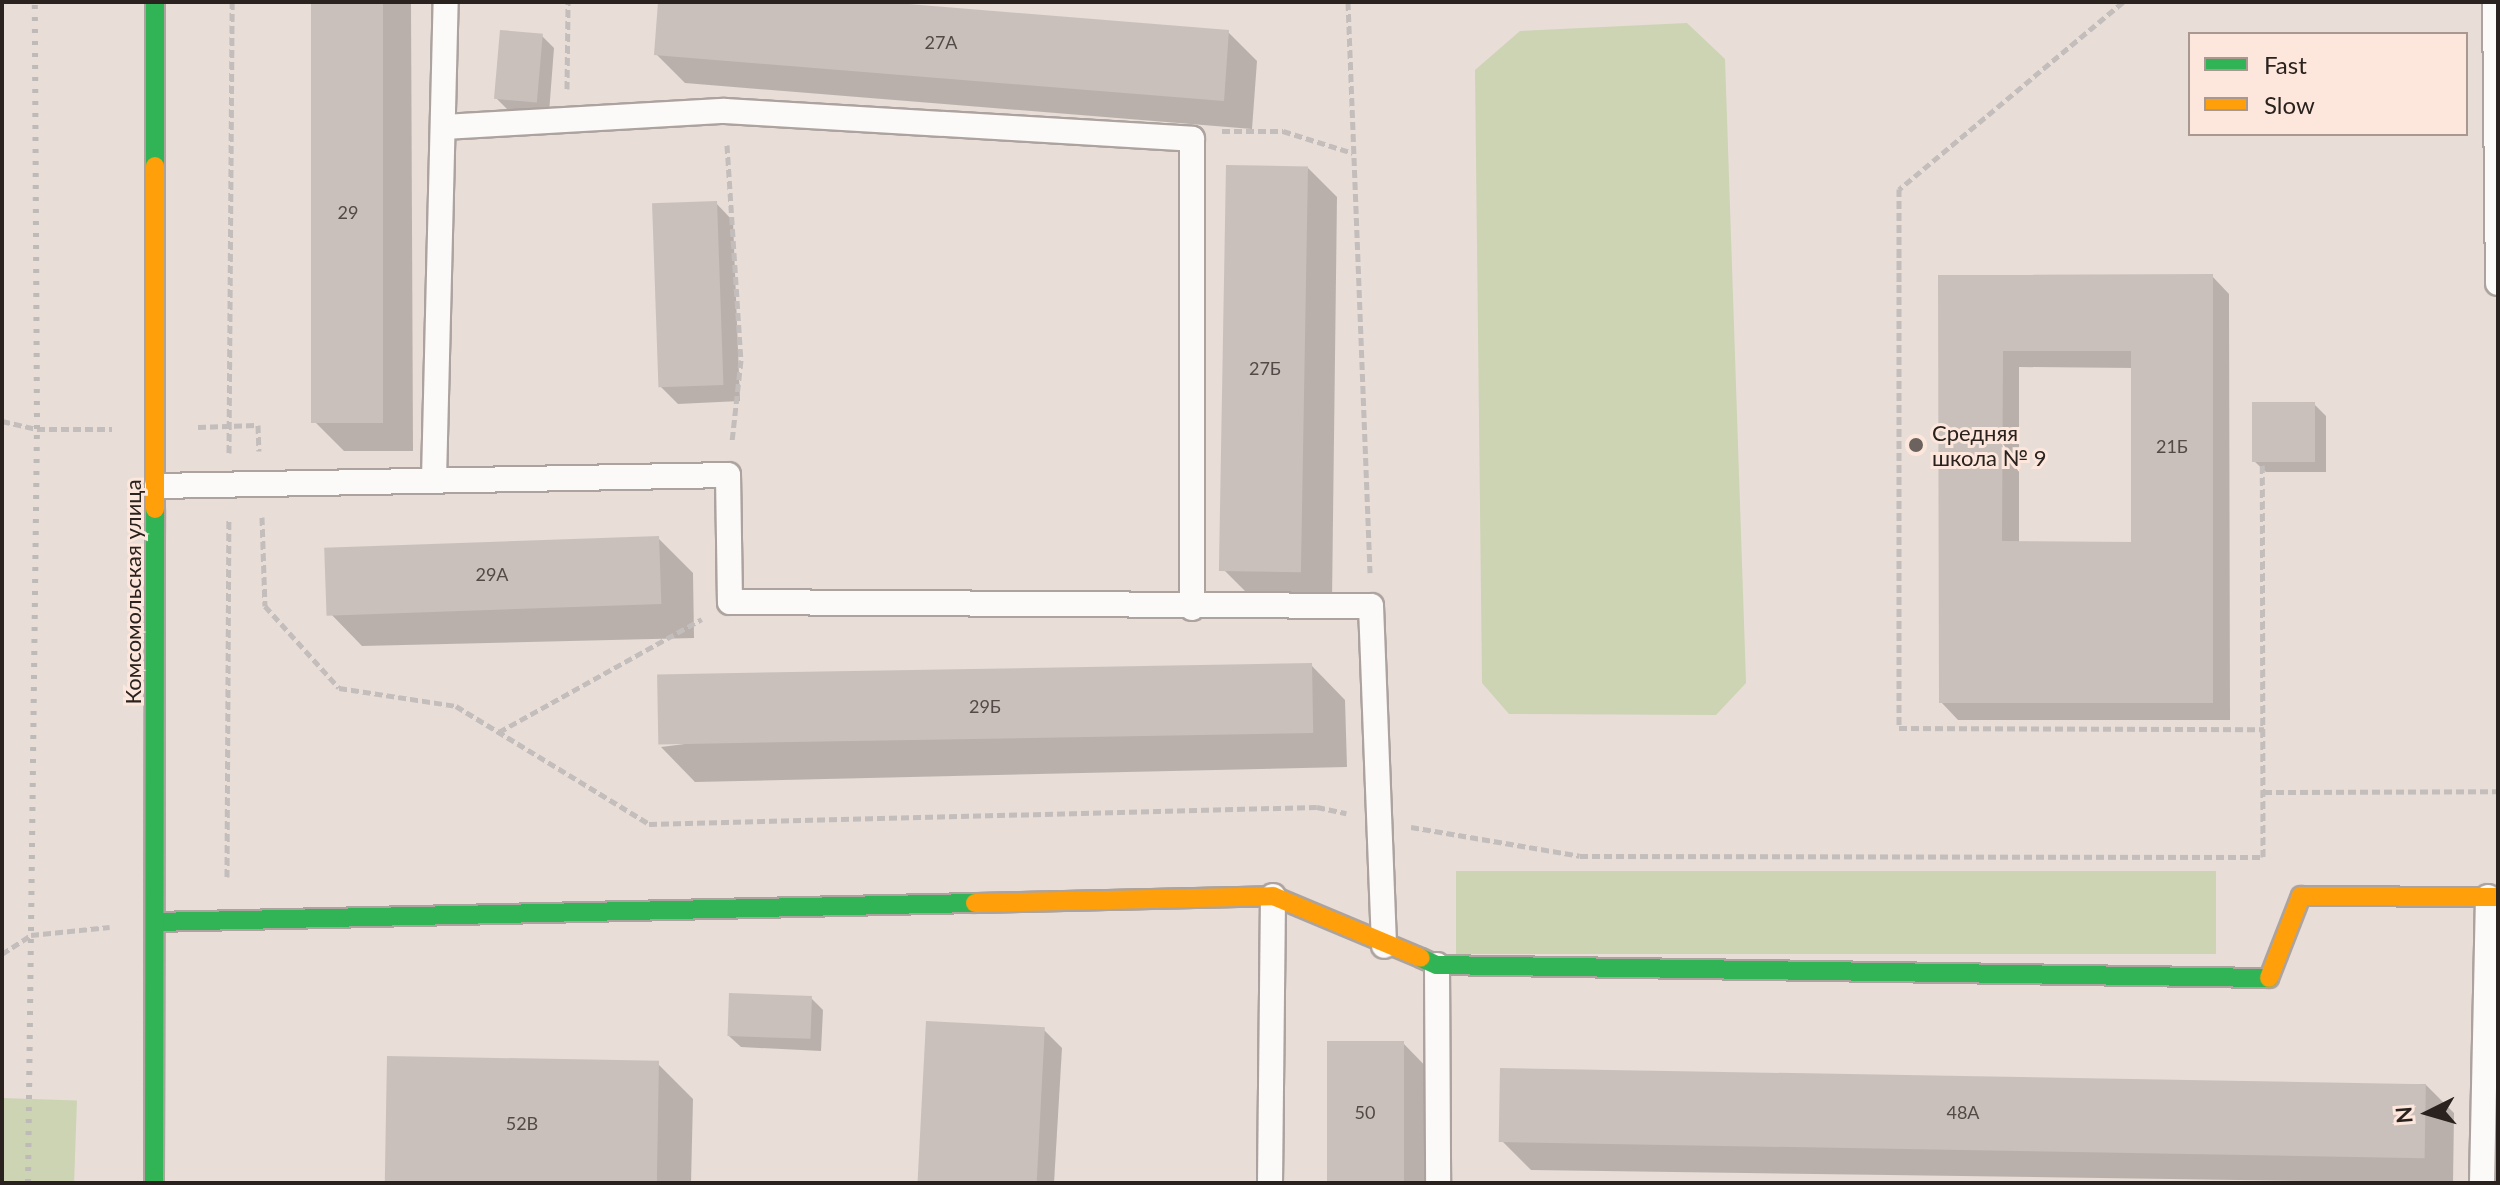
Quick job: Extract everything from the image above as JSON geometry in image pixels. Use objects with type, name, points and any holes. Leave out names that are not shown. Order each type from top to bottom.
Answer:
[{"type":"street","name":"Комсомольская улица","points":[[154,1183],[157,486],[155,2]]},
{"type":"street","points":[[155,922],[1273,896],[1384,946],[1437,965],[2272,978],[2301,896],[2493,897]]},
{"type":"lane","points":[[434,479],[446,2]]},
{"type":"lane","points":[[2495,2],[2498,283]]},
{"type":"lane","points":[[444,127],[725,111],[1192,139],[1192,608]]},
{"type":"lane","points":[[157,486],[728,475],[730,602],[1192,608],[1371,606],[1384,946]]},
{"type":"lane","points":[[1270,1183],[1273,896]]},
{"type":"lane","points":[[2482,1183],[2493,897]]},
{"type":"lane","points":[[1437,965],[1438,1183]]},
{"type":"path","points":[[567,120],[568,2]]},
{"type":"path","points":[[1348,2],[1371,606]]},
{"type":"path","points":[[2123,2],[1899,189],[1899,728],[2264,729]]},
{"type":"path","points":[[725,111],[741,360],[728,475]]},
{"type":"path","points":[[1192,139],[1229,130],[1283,131],[1353,153]]},
{"type":"path","points":[[2,421],[37,429],[258,425],[265,606],[339,688],[456,706],[649,824],[1317,807],[1580,856],[2263,857],[2262,465]]},
{"type":"path","points":[[499,732],[730,602]]},
{"type":"path","points":[[2264,792],[2498,791]]},
{"type":"path","points":[[2,954],[31,935],[155,922]]},
{"type":"green space","points":[[1687,23],[1725,59],[1746,683],[1716,715],[1509,714],[1482,683],[1475,70],[1520,31]]},
{"type":"green space","points":[[1456,871],[2216,871],[2216,954],[1456,954]]},
{"type":"green space","points":[[2,1098],[77,1101],[74,1183],[2,1183]]},
{"type":"building","points":[[311,2],[383,2],[383,423],[311,423]]},
{"type":"building","points":[[658,2],[884,2],[1229,30],[1224,101],[654,55]]},
{"type":"building","points":[[500,30],[543,34],[537,102],[494,99]]},
{"type":"building","points":[[1226,165],[1308,166],[1301,572],[1219,571]]},
{"type":"building","points":[[717,201],[723,385],[658,387],[652,203]]},
{"type":"building","points":[[2213,274],[2213,703],[1939,703],[1938,275]],"holes":[[[2003,351],[2131,351],[2131,542],[2002,541]]]},
{"type":"building","points":[[2252,402],[2315,402],[2315,462],[2252,462]]},
{"type":"building","points":[[659,536],[661,604],[327,616],[324,548]]},
{"type":"building","points":[[1312,663],[1313,733],[658,744],[657,674]]},
{"type":"building","points":[[729,993],[812,996],[810,1039],[727,1036]]},
{"type":"building","points":[[926,1021],[1045,1027],[1037,1183],[918,1183]]},
{"type":"building","points":[[1327,1041],[1404,1041],[1404,1183],[1327,1183]]},
{"type":"building","points":[[387,1056],[659,1061],[657,1183],[385,1183]]},
{"type":"building","points":[[1500,1068],[2426,1084],[2425,1158],[1499,1142]]},
{"type":"railway","points":[[28,1183],[37,429],[35,2]]},
{"type":"traffic: fast","points":[[155,2],[155,166]]},
{"type":"traffic: fast","points":[[154,1183],[155,509]]},
{"type":"traffic: fast","points":[[155,922],[975,903]]},
{"type":"traffic: fast","points":[[1421,958],[1437,965],[2269,978]]},
{"type":"traffic: slow","points":[[155,166],[155,509]]},
{"type":"traffic: slow","points":[[975,903],[1273,896],[1421,958]]},
{"type":"traffic: slow","points":[[2269,978],[2301,896],[2498,897]]},
{"type":"place","name":"Средняя школа № 9","points":[[1916,445]]}]
